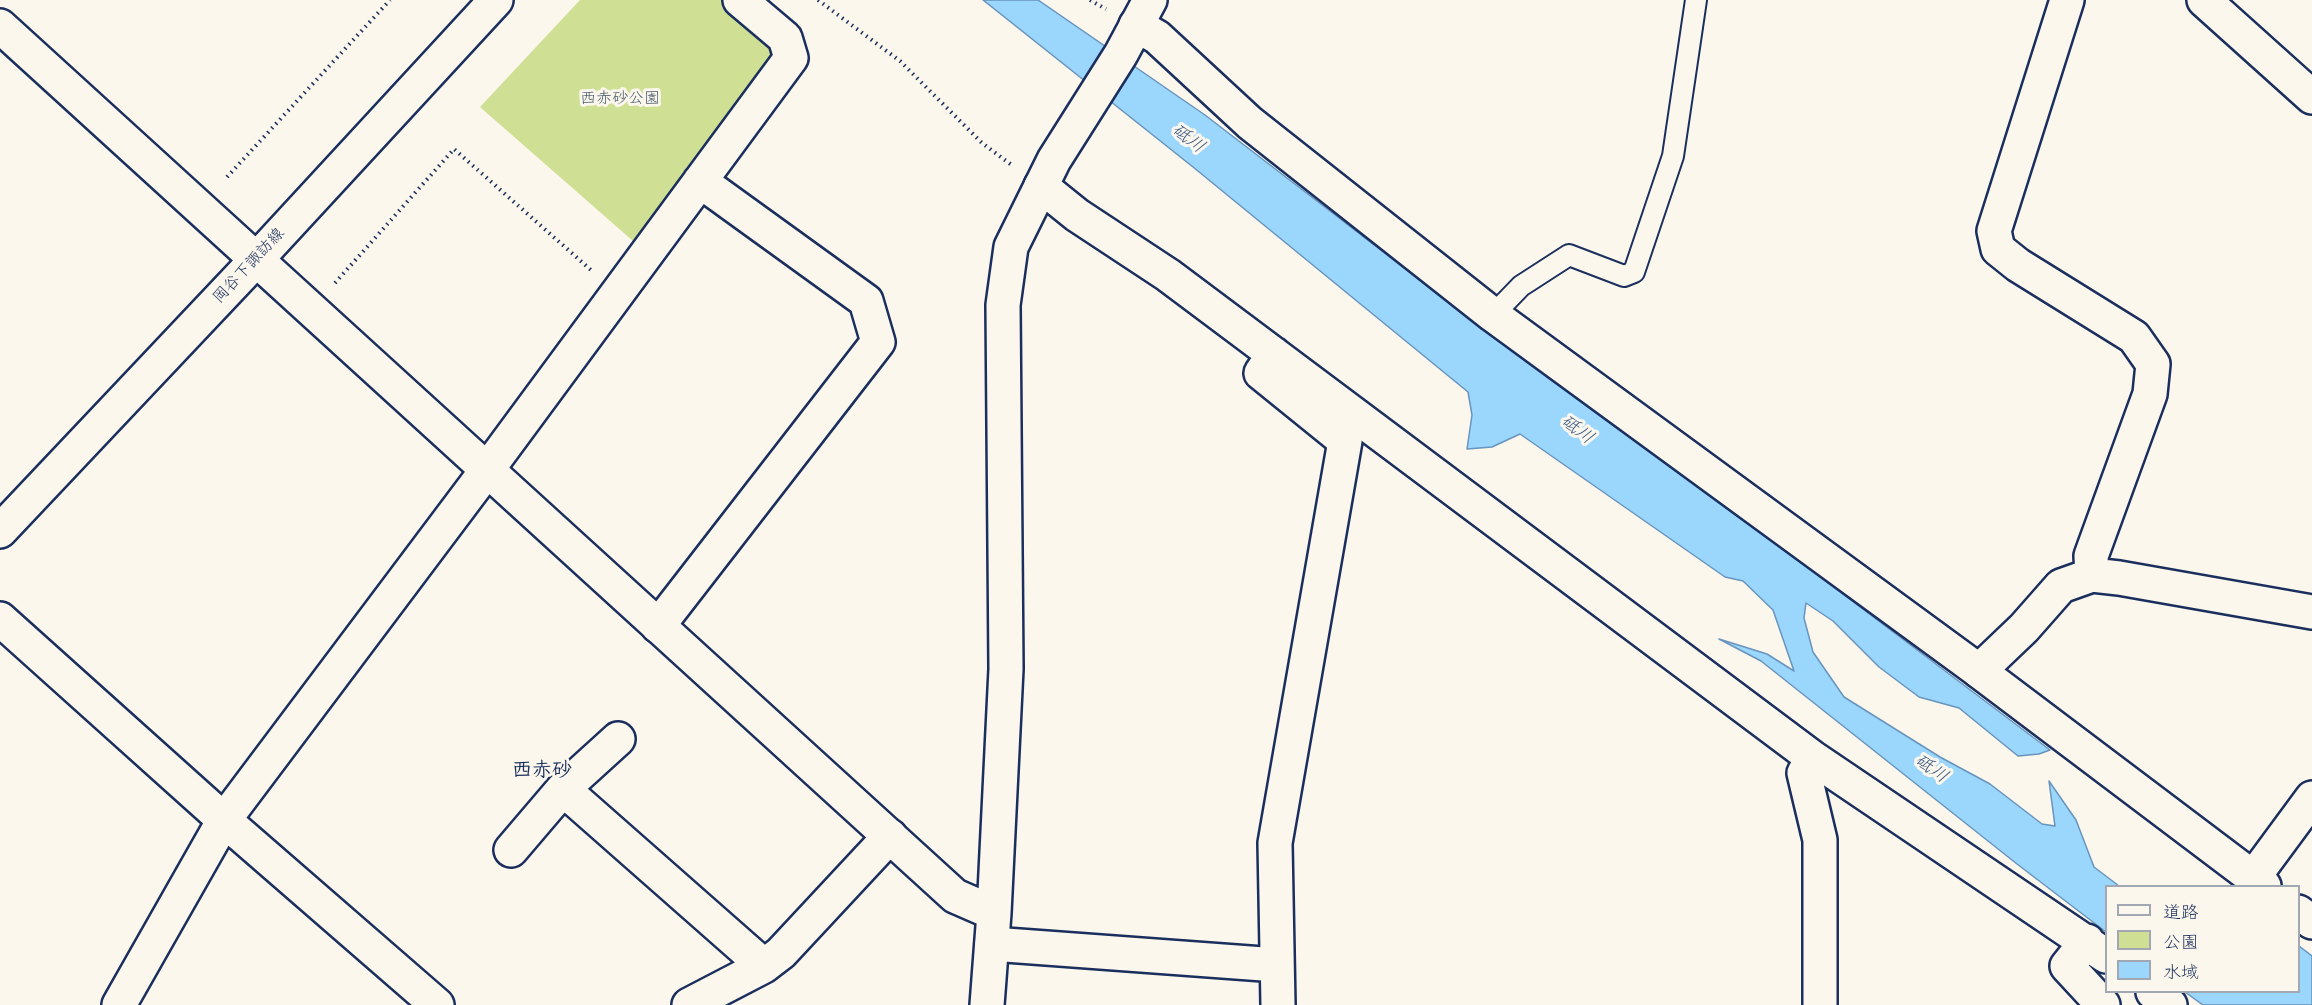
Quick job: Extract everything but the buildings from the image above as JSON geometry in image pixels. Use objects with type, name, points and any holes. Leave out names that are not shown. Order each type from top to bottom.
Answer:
[{"type":"street","name":"岡谷下諏訪線","points":[[0,531],[256,260],[496,0]]},
{"type":"street","points":[[119,1005],[224,820],[487,470],[790,58],[785,38],[740,0]]},
{"type":"street","points":[[2067,0],[1994,231],[1998,249],[2018,265],[2134,337],[2153,364],[2150,394],[2091,556],[2092,575]]},
{"type":"street","points":[[2204,0],[2312,97]]},
{"type":"street","points":[[987,1005],[1006,669],[1004,304],[1011,247],[1048,173],[1121,54],[1143,12]]},
{"type":"street","points":[[1143,12],[1157,37],[1250,123],[1493,315],[1979,671],[2258,882],[2312,798]]},
{"type":"street","points":[[0,26],[955,896],[993,928],[1277,965]]},
{"type":"street","points":[[1048,173],[1077,215],[1168,275],[1813,758],[2097,949],[2067,966],[2103,1005]]},
{"type":"street","points":[[658,626],[878,342],[866,301],[700,181]]},
{"type":"street","points":[[1274,354],[1261,373],[1345,441],[1275,843],[1278,1005]]},
{"type":"street","points":[[1979,671],[2024,628],[2061,586],[2092,575],[2312,612]]},
{"type":"street","points":[[0,619],[224,820],[437,1005]]},
{"type":"street","points":[[510,850],[563,789],[618,739]]},
{"type":"street","points":[[1813,758],[1804,772],[1820,840],[1820,1005]]},
{"type":"street","points":[[563,789],[764,966]]},
{"type":"street","points":[[689,1005],[764,966],[780,953],[890,836]]},
{"type":"street","points":[[2154,993],[2170,1005]]},
{"type":"lane","points":[[1493,315],[1521,286],[1569,255],[1624,276],[1634,272],[1673,156],[1696,0]]},
{"type":"path","points":[[227,177],[390,0]]},
{"type":"path","points":[[818,0],[900,61],[982,144],[1048,173]]},
{"type":"path","points":[[328,291],[454,150],[617,292]]},
{"type":"green space","name":"西赤砂公園","points":[[580,0],[722,0],[775,44],[773,58],[633,241],[480,107]]},
{"type":"water","name":"砥川","points":[[983,0],[1038,0],[1205,115],[1529,364],[1815,573],[2050,750],[2039,754],[2018,756],[1959,708],[1919,697],[1879,667],[1833,621],[1806,603],[1804,618],[1813,652],[1844,697],[1940,757],[1990,784],[2042,824],[2055,826],[2049,781],[2076,820],[2094,867],[2118,885],[2105,885],[2105,931],[1761,661],[1719,639],[1767,654],[1794,671],[1773,610],[1743,581],[1725,577],[1520,434],[1492,447],[1467,449],[1472,415],[1468,392],[1193,167]]},
{"type":"water","points":[[2300,947],[2312,956],[2312,1005],[2203,1005],[2186,993],[2300,993]]},
{"type":"district","name":"西赤砂","points":[[542,771]]}]
